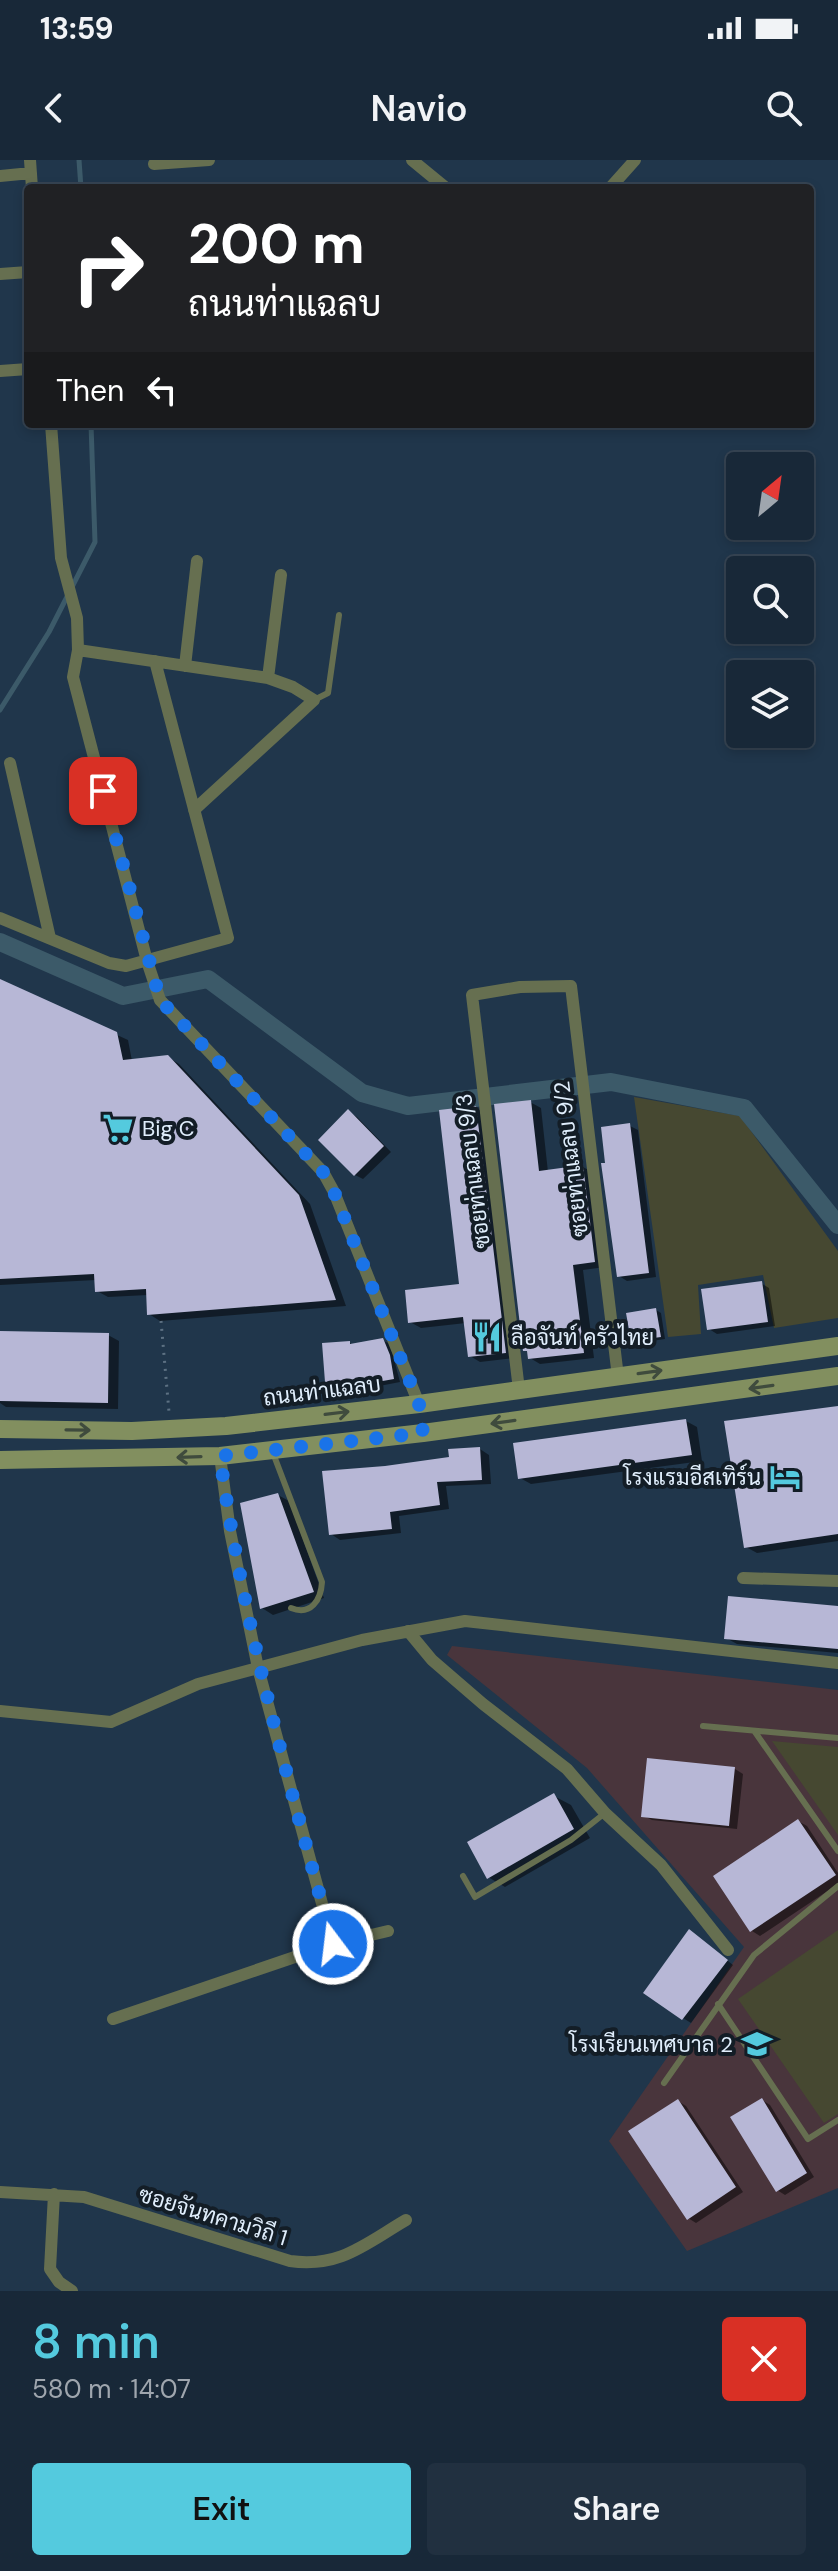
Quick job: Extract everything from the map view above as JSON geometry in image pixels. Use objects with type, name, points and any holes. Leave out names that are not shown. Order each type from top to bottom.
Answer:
[{"type":"main road","name":"ถนนท่าแฉลบ","points":[[0,1429],[226,1426],[419,1404],[838,1346]]},
{"type":"main road","points":[[0,1460],[220,1456],[423,1433],[838,1376]]},
{"type":"main road","points":[[419,1404],[423,1433]]},
{"type":"street","points":[[154,164],[209,160]]},
{"type":"street","points":[[412,160],[441,184]]},
{"type":"street","points":[[614,184],[635,160]]},
{"type":"street","points":[[0,176],[30,167]]},
{"type":"street","points":[[0,274],[24,272]]},
{"type":"street","points":[[0,371],[24,369]]},
{"type":"street","points":[[51,428],[61,558],[77,618],[78,650],[73,677],[147,961],[160,1000],[323,1172],[334,1192],[419,1404]]},
{"type":"street","points":[[185,666],[197,561]]},
{"type":"street","points":[[268,678],[281,575]]},
{"type":"street","points":[[78,650],[268,678],[293,687],[314,700],[194,810]]},
{"type":"street","points":[[0,918],[109,963],[126,966],[228,938],[155,661]]},
{"type":"street","points":[[10,763],[50,938]]},
{"type":"street","name":"ซอยท่าแฉลบ 9/2","points":[[520,987],[571,986],[618,1377]]},
{"type":"street","name":"ซอยท่าแฉลบ 9/3","points":[[519,1390],[472,995],[520,987]]},
{"type":"street","points":[[220,1456],[230,1531],[258,1668],[333,1944]]},
{"type":"street","points":[[743,1578],[838,1581]]},
{"type":"street","points":[[0,1711],[111,1722],[198,1684],[362,1640],[465,1621],[838,1663]]},
{"type":"street","points":[[408,1631],[432,1660],[567,1769],[605,1813],[661,1865],[728,1950]]},
{"type":"street","points":[[113,2019],[333,1944],[388,1931]]},
{"type":"street","name":"ซอยจันทคามวิถี 1","points":[[0,2192],[84,2197],[290,2261],[318,2264],[344,2256],[406,2220]]},
{"type":"street","points":[[54,2194],[50,2269],[59,2282],[72,2291]]},
{"type":"lane","points":[[314,700],[328,693],[339,615]]},
{"type":"lane","points":[[271,1450],[322,1582],[320,1597],[315,1603],[303,1610],[291,1608]]},
{"type":"lane","points":[[703,1726],[838,1738]]},
{"type":"lane","points":[[755,1732],[838,1851]]},
{"type":"lane","points":[[463,1876],[475,1897],[571,1840],[605,1813]]},
{"type":"lane","points":[[664,2083],[754,1955],[838,1886]]},
{"type":"lane","points":[[718,2004],[808,2139],[838,2120]]},
{"type":"path","points":[[161,1321],[170,1429]]},
{"type":"shaded area","name":"โรงเรียนเทศบาล 2","points":[[452,1646],[838,1690],[838,2188],[687,2251],[609,2141],[744,1947],[587,1768],[447,1655]]},
{"type":"green space","points":[[634,1097],[740,1116],[838,1251],[838,1318],[774,1328],[763,1275],[698,1285],[701,1334],[668,1337]]},
{"type":"green space","points":[[772,1741],[838,1747],[838,1835]]},
{"type":"green space","points":[[838,1930],[838,2114],[824,2123],[738,1999]]},
{"type":"building","name":"Big C","points":[[0,979],[117,1032],[123,1060],[168,1055],[299,1195],[336,1300],[147,1315],[146,1289],[95,1292],[94,1274],[0,1279]]},
{"type":"building","points":[[531,1100],[539,1171],[583,1165],[595,1262],[573,1265],[584,1353],[528,1359],[527,1351],[523,1351],[494,1104]]},
{"type":"building","points":[[476,1106],[506,1353],[468,1357],[463,1317],[408,1323],[405,1290],[459,1284],[439,1110]]},
{"type":"building","points":[[348,1109],[384,1146],[354,1176],[318,1140]]},
{"type":"building","points":[[630,1123],[649,1273],[617,1277],[601,1163],[605,1163],[601,1127]]},
{"type":"building","points":[[762,1281],[768,1322],[707,1330],[701,1289]]},
{"type":"building","points":[[656,1308],[661,1337],[631,1341],[626,1313]]},
{"type":"building","points":[[0,1331],[109,1333],[108,1403],[0,1401]]},
{"type":"building","points":[[383,1338],[394,1379],[360,1385],[359,1379],[325,1382],[322,1343],[350,1341],[350,1344]]},
{"type":"building","name":"โรงแรมอีสเทิร์น","points":[[838,1406],[838,1534],[744,1548],[724,1421]]},
{"type":"building","points":[[686,1419],[692,1455],[518,1479],[513,1443]]},
{"type":"building","points":[[480,1447],[482,1480],[437,1482],[440,1505],[390,1512],[392,1529],[329,1535],[322,1471],[449,1457],[448,1449]]},
{"type":"building","points":[[278,1493],[314,1592],[260,1609],[240,1503]]},
{"type":"building","points":[[728,1596],[838,1606],[838,1649],[724,1639]]},
{"type":"building","points":[[647,1758],[735,1767],[729,1826],[641,1817]]},
{"type":"building","points":[[554,1793],[574,1829],[487,1879],[467,1842]]},
{"type":"building","points":[[798,1819],[836,1875],[750,1932],[713,1876]]},
{"type":"building","points":[[689,1929],[728,1960],[682,2020],[643,1993]]},
{"type":"building","points":[[762,2098],[807,2173],[776,2192],[730,2117]]},
{"type":"building","points":[[678,2099],[736,2187],[687,2220],[628,2131]]},
{"type":"waterway","points":[[79,160],[81,184]]},
{"type":"waterway","points":[[0,710],[49,632],[95,542],[91,428]]},
{"type":"waterway","points":[[0,942],[123,996],[208,979],[362,1093],[408,1106],[611,1082],[744,1108],[838,1225]]},
{"type":"place","name":"Big C","points":[[118,1128]]},
{"type":"place","name":"ลือจันท์ ครัวไทย","points":[[487,1337]]},
{"type":"place","name":"โรงแรมอีสเทิร์น","points":[[785,1477]]},
{"type":"place","name":"โรงเรียนเทศบาล 2","points":[[757,2044]]},
{"type":"route","points":[[103,791],[160,1000],[323,1172],[334,1192],[419,1404],[423,1433],[220,1456],[230,1531],[258,1668],[333,1944]]}]
